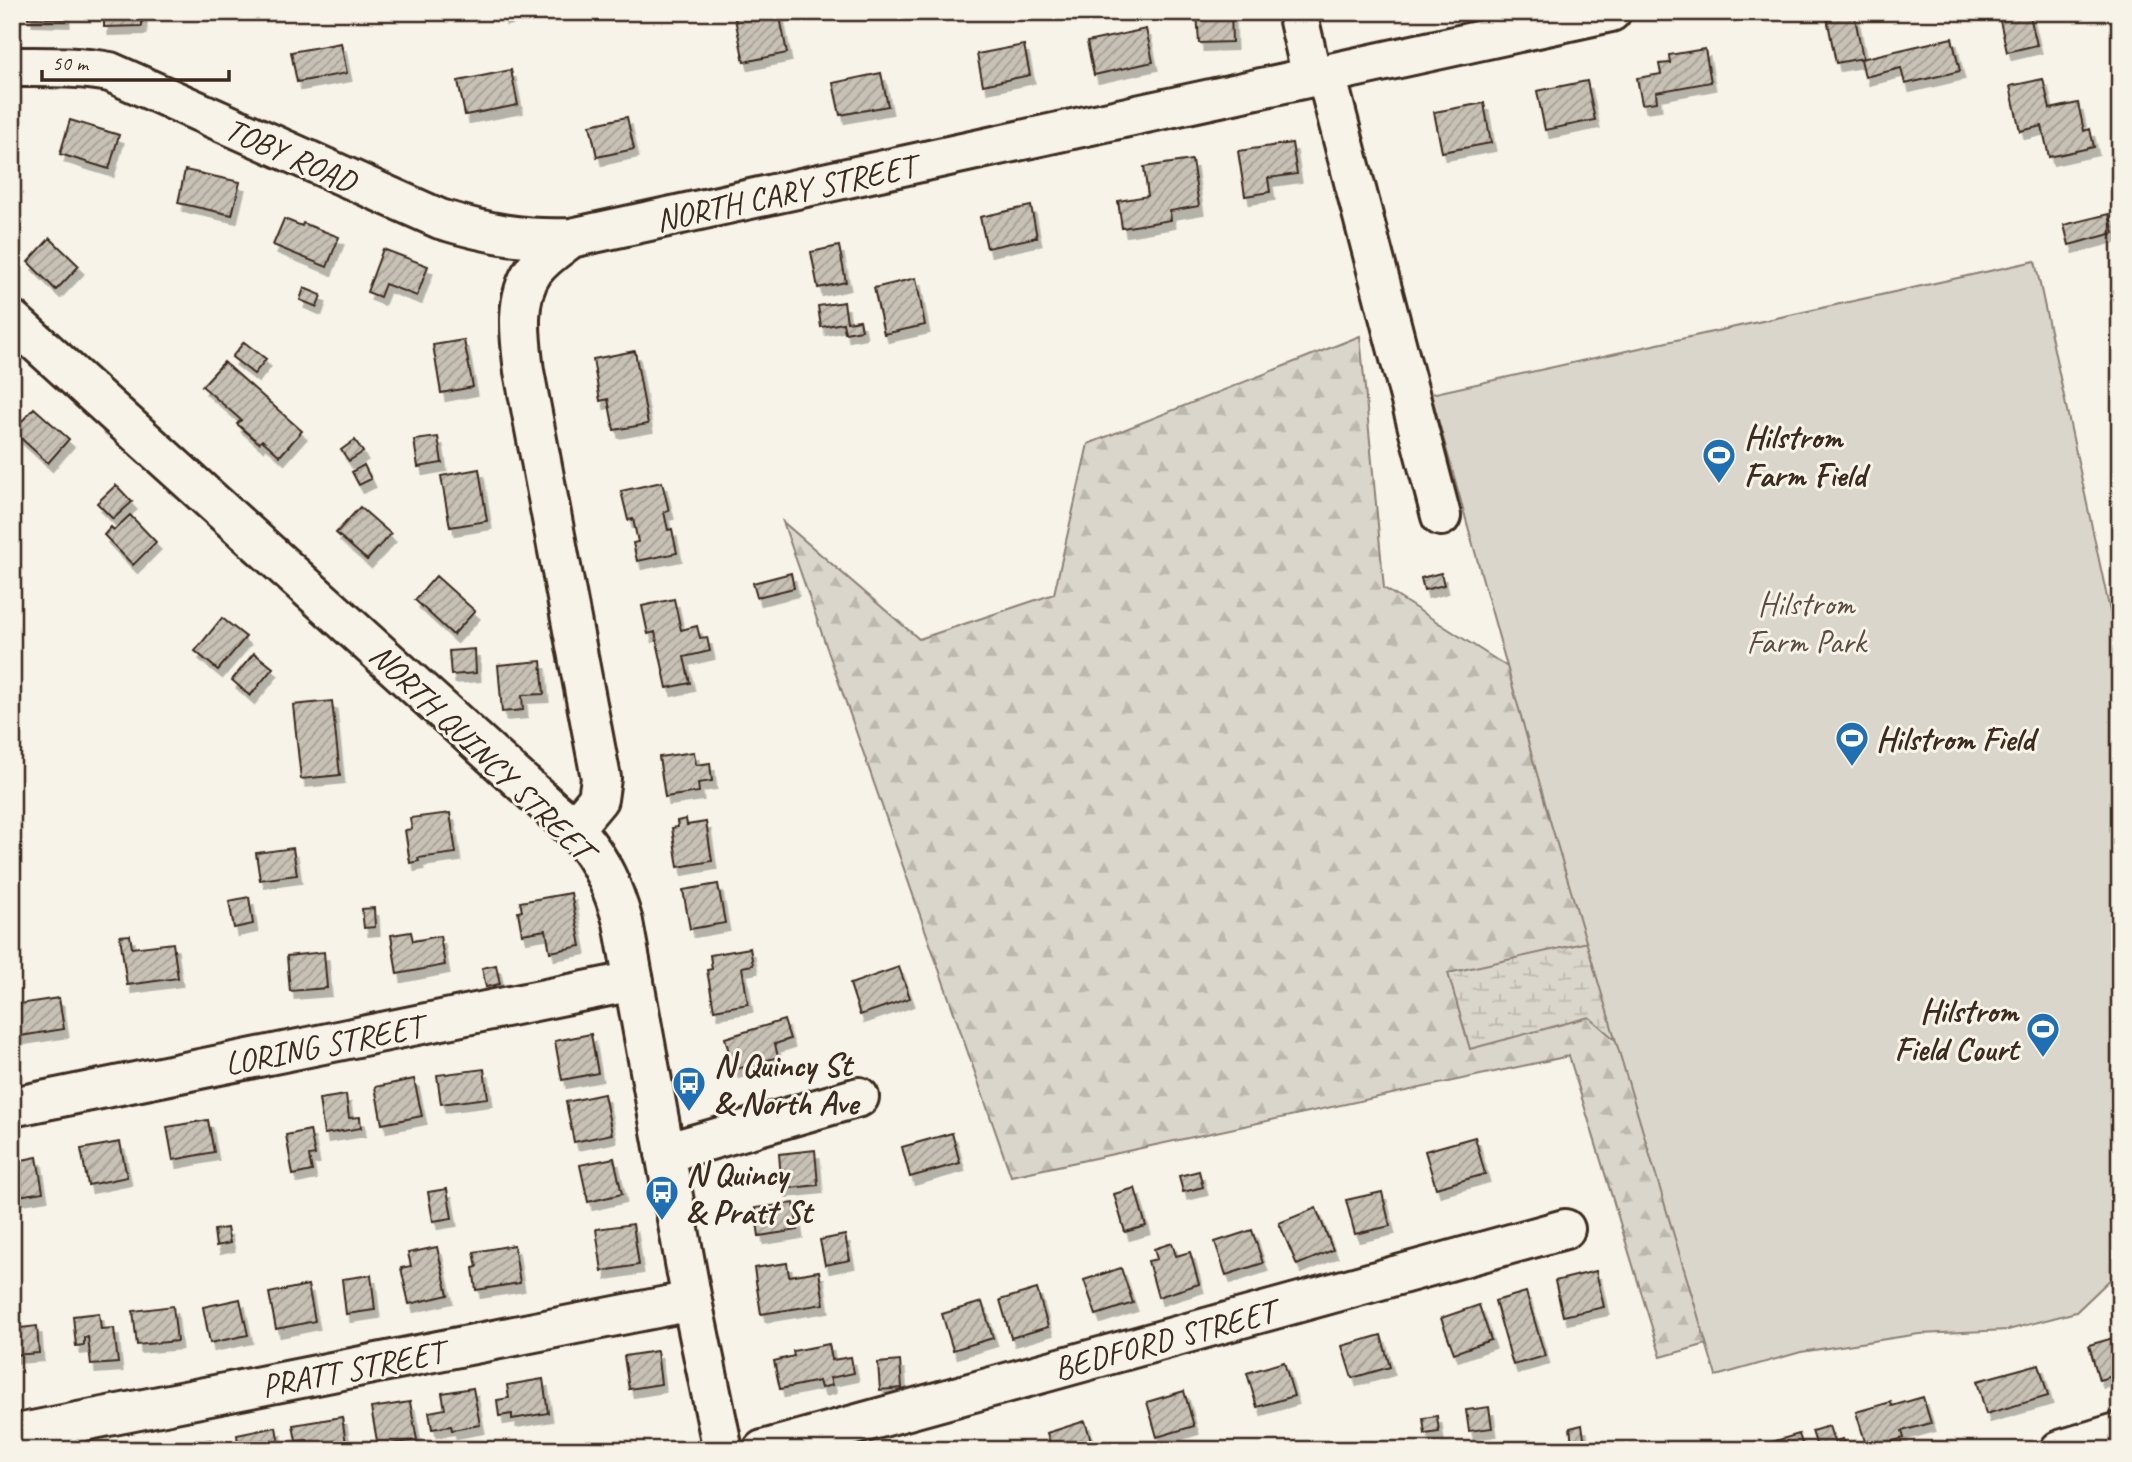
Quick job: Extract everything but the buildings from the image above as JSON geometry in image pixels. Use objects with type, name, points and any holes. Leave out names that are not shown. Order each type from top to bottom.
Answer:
[{"type":"main road","points":[[1297,12],[1319,76],[1441,516]]},
{"type":"main road","name":"NORTH CARY STREET","points":[[573,829],[598,799],[601,778],[526,384],[520,336],[524,292],[533,271],[548,255],[571,238],[1611,12]]},
{"type":"main road","name":"TOBY ROAD","points":[[12,67],[67,67],[110,72],[440,219],[479,231],[509,236],[535,239],[571,238]]},
{"type":"main road","name":"NORTH QUINCY STREET","points":[[12,320],[573,829],[599,861],[614,891],[623,922],[692,1301],[723,1450]]},
{"type":"main road","name":"LORING STREET","points":[[12,1107],[634,981]]},
{"type":"main road","points":[[665,1153],[859,1097]]},
{"type":"main road","name":"BEDFORD STREET","points":[[763,1450],[1565,1229]]},
{"type":"main road","name":"PRATT STREET","points":[[12,1435],[692,1301]]},
{"type":"main road","points":[[2060,1450],[2120,1432]]},
{"type":"green space","name":"Hilstrom Farm Park","points":[[2035,261],[2120,658],[2120,1270],[2076,1312],[2008,1330],[1919,1334],[1801,1352],[1716,1376],[1551,824],[1431,394]]},
{"type":"green space","points":[[1360,336],[1384,588],[1617,737],[2049,1247],[1661,1357],[1569,1056],[1011,1176],[783,522],[919,639],[1054,594],[1088,444]]},
{"type":"green space","points":[[1624,934],[1657,1076],[1589,1017],[1470,1049],[1448,973]]},
{"type":"place","name":"Hilstrom Farm Field","points":[[1719,485]]},
{"type":"place","name":"Hilstrom Field","points":[[1852,768]]},
{"type":"place","name":"Hilstrom Field Court","points":[[2043,1059]]},
{"type":"place","name":"N Quincy St & North Ave","points":[[689,1113]]},
{"type":"place","name":"N Quincy & Pratt St","points":[[662,1222]]}]
